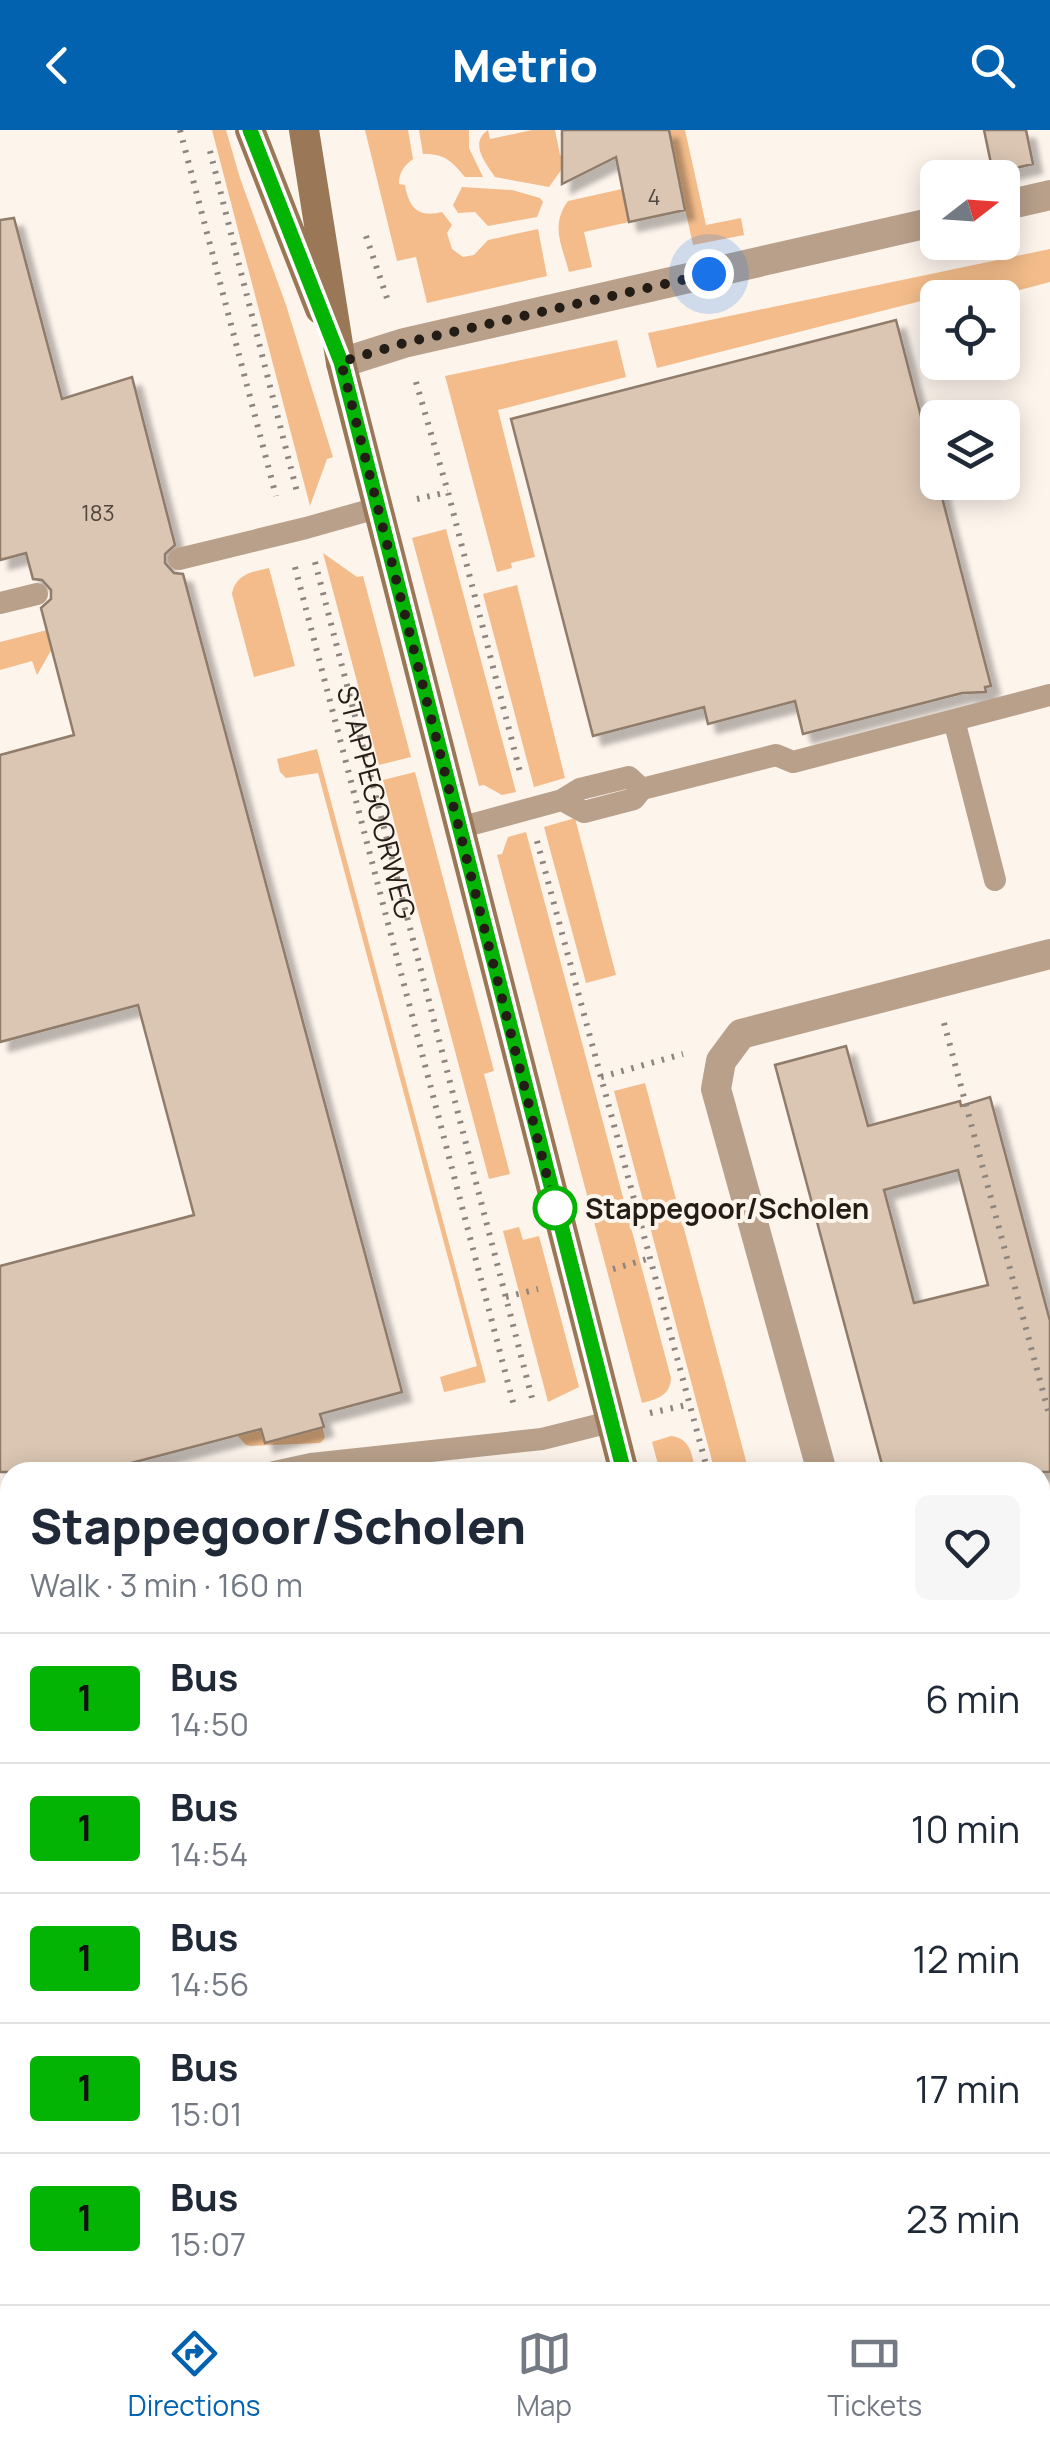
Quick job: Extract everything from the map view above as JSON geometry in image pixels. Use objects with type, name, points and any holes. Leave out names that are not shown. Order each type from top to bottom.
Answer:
[{"type":"street","points":[[250,130],[341,362]]},
{"type":"street","points":[[304,130],[341,362],[621,1462]]},
{"type":"street","points":[[1020,202],[1050,196]]},
{"type":"street","points":[[341,362],[404,343],[920,225]]},
{"type":"street","points":[[819,1462],[716,1089],[722,1060],[741,1034],[1050,954]]},
{"type":"lane","points":[[179,559],[377,508]]},
{"type":"lane","points":[[0,603],[37,594]]},
{"type":"lane","points":[[458,828],[630,777],[642,789],[776,755],[793,762],[1050,695]]},
{"type":"lane","points":[[954,720],[995,880]]},
{"type":"lane","points":[[433,1462],[610,1422]]},
{"type":"path","points":[[180,130],[296,531],[533,1440]]},
{"type":"path","name":"STAPPEGOORWEG","points":[[210,149],[296,531],[533,1440]]},
{"type":"path","points":[[933,983],[1050,1418]]},
{"type":"path","points":[[601,1077],[700,1050],[722,1060]]},
{"type":"shaded area","points":[[212,130],[226,130],[333,457],[327,459],[310,506]]},
{"type":"shaded area","points":[[365,130],[408,130],[413,159],[403,170],[399,184],[405,185],[416,209],[427,214],[442,212],[452,225],[447,233],[452,249],[463,257],[474,255],[488,240],[538,229],[547,276],[427,303],[416,257],[397,261]]},
{"type":"shaded area","points":[[419,130],[469,130],[469,148],[483,177],[465,177],[447,159],[423,154]]},
{"type":"shaded area","points":[[488,130],[490,139],[532,130],[555,130],[564,158],[562,169],[549,187],[495,177],[479,147]]},
{"type":"shaded area","points":[[668,130],[685,130],[706,225],[741,218],[744,235],[693,245]]},
{"type":"shaded area","points":[[462,187],[512,190],[543,202],[537,217],[488,226],[475,212],[458,213],[453,205]]},
{"type":"shaded area","points":[[622,189],[629,222],[584,232],[592,267],[569,272],[559,227],[568,201]]},
{"type":"shaded area","points":[[1050,249],[1050,282],[1020,290],[1020,280],[920,280],[920,301],[657,368],[648,333],[997,260],[1020,260],[1020,255]]},
{"type":"shaded area","points":[[617,340],[626,377],[498,410],[535,557],[511,563],[512,568],[497,572],[445,376]]},
{"type":"shaded area","points":[[446,529],[516,792],[502,795],[479,786],[412,538]]},
{"type":"shaded area","points":[[323,553],[357,577],[363,576],[411,757],[379,765]]},
{"type":"shaded area","points":[[269,568],[295,666],[254,677],[232,594],[241,578]]},
{"type":"shaded area","points":[[517,585],[565,778],[534,787],[483,594]]},
{"type":"shaded area","points":[[51,629],[56,642],[37,675],[32,661],[0,670],[0,642]]},
{"type":"shaded area","points":[[317,749],[486,1382],[449,1391],[444,1392],[440,1377],[477,1366],[318,773],[286,778],[277,759]]},
{"type":"shaded area","points":[[415,772],[494,1071],[484,1074],[510,1174],[489,1179],[383,780]]},
{"type":"shaded area","points":[[575,818],[616,975],[586,983],[544,827]]},
{"type":"shaded area","points":[[526,832],[671,1378],[665,1393],[642,1403],[497,855],[502,854],[508,837]]},
{"type":"shaded area","points":[[645,1083],[746,1462],[712,1462],[614,1091]]},
{"type":"shaded area","points":[[519,1227],[523,1240],[539,1236],[579,1387],[548,1402],[503,1231]]},
{"type":"shaded area","points":[[319,1414],[325,1438],[320,1443],[251,1446],[237,1435]]},
{"type":"shaded area","points":[[678,1437],[687,1444],[694,1462],[657,1462],[652,1442]]},
{"type":"building","points":[[562,130],[669,130],[685,210],[629,222],[616,157],[562,184]]},
{"type":"building","points":[[984,130],[1026,130],[1033,164],[1020,167],[1020,160],[990,160]]},
{"type":"building","points":[[14,218],[62,399],[132,377],[175,545],[165,554],[165,563],[174,573],[183,574],[402,1392],[320,1414],[324,1427],[265,1443],[261,1429],[135,1462],[0,1462],[0,1266],[194,1215],[138,1005],[0,1042],[0,755],[74,735],[41,608],[51,599],[51,590],[42,580],[33,579],[26,553],[0,560],[0,220]]},
{"type":"building","points":[[896,320],[920,412],[920,500],[943,500],[991,686],[985,687],[986,692],[962,693],[803,734],[795,701],[708,724],[704,707],[593,736],[511,419]]},
{"type":"building","points":[[846,1046],[868,1126],[960,1101],[961,1106],[990,1097],[1050,1321],[1050,1462],[881,1462],[775,1065]],"holes":[[[958,1170],[988,1285],[914,1303],[884,1190]]]},
{"type":"bus line","name":"1","points":[[250,130],[341,362],[621,1462]]},
{"type":"place","name":"Stappegoor/Scholen","points":[[555,1208]]},
{"type":"route","points":[[555,1208],[341,362],[404,343],[709,274]]}]
